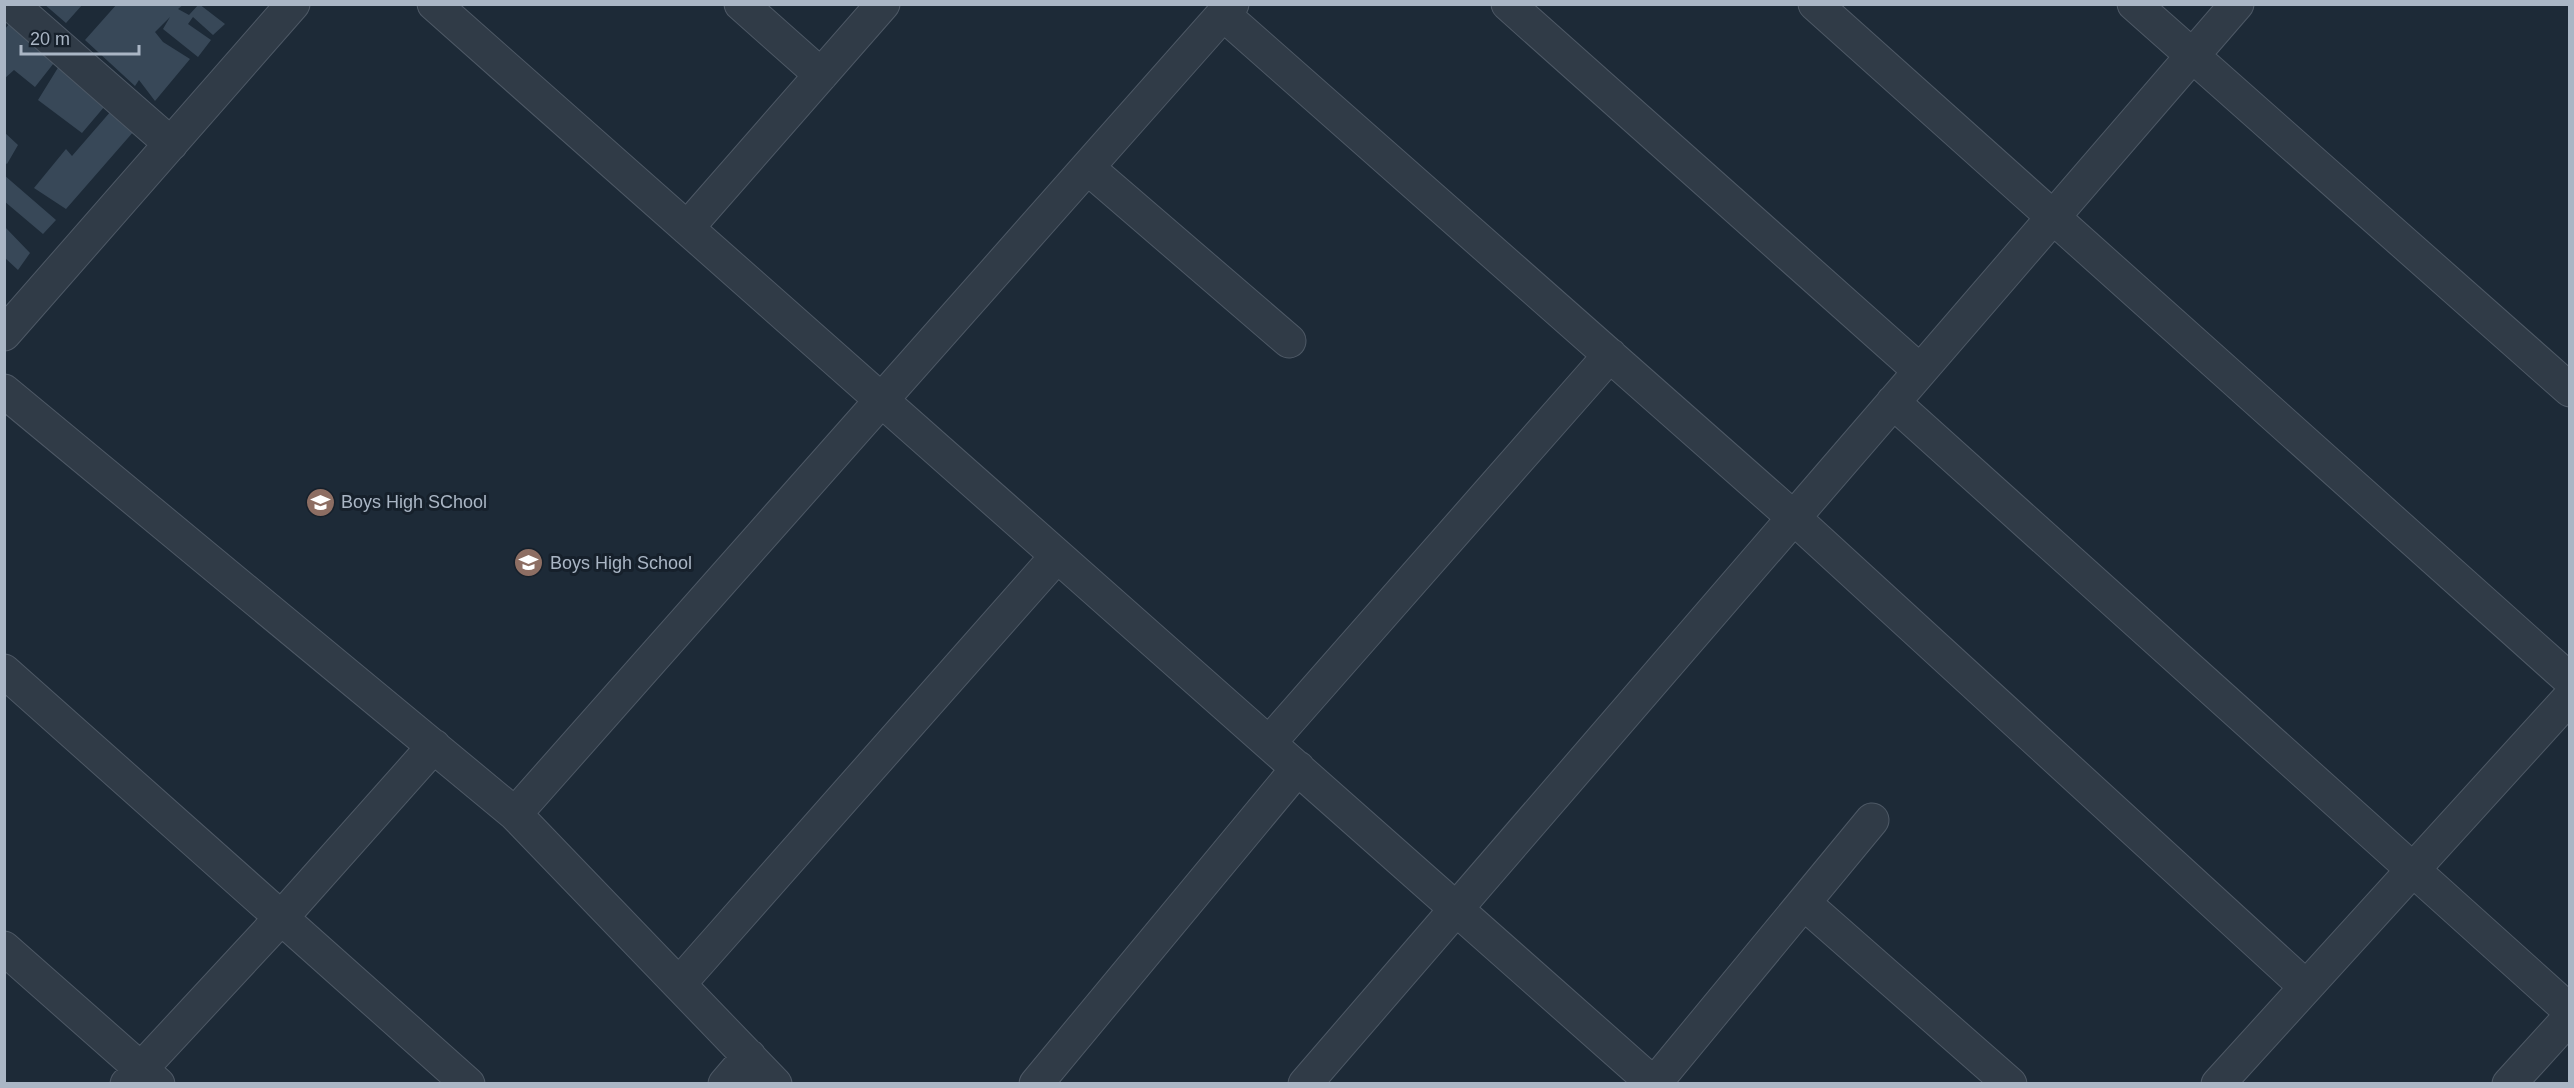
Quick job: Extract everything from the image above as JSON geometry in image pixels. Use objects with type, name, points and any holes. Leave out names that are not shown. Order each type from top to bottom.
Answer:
[{"type":"street","points":[[11,4],[171,144]]},
{"type":"street","points":[[4,334],[293,4]]},
{"type":"street","points":[[434,4],[1654,1083],[1872,820]]},
{"type":"street","points":[[741,4],[821,75]]},
{"type":"street","points":[[687,228],[883,4]]},
{"type":"street","points":[[1508,4],[1920,371]]},
{"type":"street","points":[[1815,4],[2570,680]]},
{"type":"street","points":[[2134,4],[2570,390]]},
{"type":"street","points":[[1305,1083],[2238,4]]},
{"type":"street","points":[[515,814],[1228,9],[1610,355],[1794,518],[2306,987]]},
{"type":"street","points":[[1088,168],[1289,341]]},
{"type":"street","points":[[1269,743],[1610,355]]},
{"type":"street","points":[[4,391],[515,814],[775,1083]]},
{"type":"street","points":[[1893,402],[2570,1011]]},
{"type":"street","points":[[679,984],[1058,556]]},
{"type":"street","points":[[4,671],[468,1083]]},
{"type":"street","points":[[2218,1083],[2570,697]]},
{"type":"street","points":[[4,948],[142,1078],[434,746]]},
{"type":"street","points":[[1036,1083],[1298,768]]},
{"type":"street","points":[[1804,903],[2010,1083]]},
{"type":"street","points":[[2509,1083],[2570,1017]]},
{"type":"street","points":[[725,1083],[749,1056]]},
{"type":"building","points":[[44,4],[83,4],[66,23]]},
{"type":"building","points":[[117,4],[184,4],[178,9],[189,15],[199,4],[225,24],[213,35],[193,17],[188,24],[211,40],[198,57],[163,29],[170,17],[155,32],[163,42],[190,59],[155,101],[139,80],[135,86],[85,40]]},
{"type":"building","points":[[17,15],[61,54],[35,87],[14,70],[4,79],[4,30]]},
{"type":"building","points":[[64,58],[110,100],[82,133],[38,100]]},
{"type":"building","points":[[118,103],[141,123],[66,209],[34,188],[66,149],[72,156]]},
{"type":"building","points":[[4,132],[18,145],[7,164],[4,162]]},
{"type":"building","points":[[4,175],[56,220],[43,234],[4,201]]},
{"type":"building","points":[[4,226],[30,253],[18,270],[4,257]]},
{"type":"place","name":"Boys High SChool","points":[[320,502]]},
{"type":"place","name":"Boys High School","points":[[529,563]]}]
